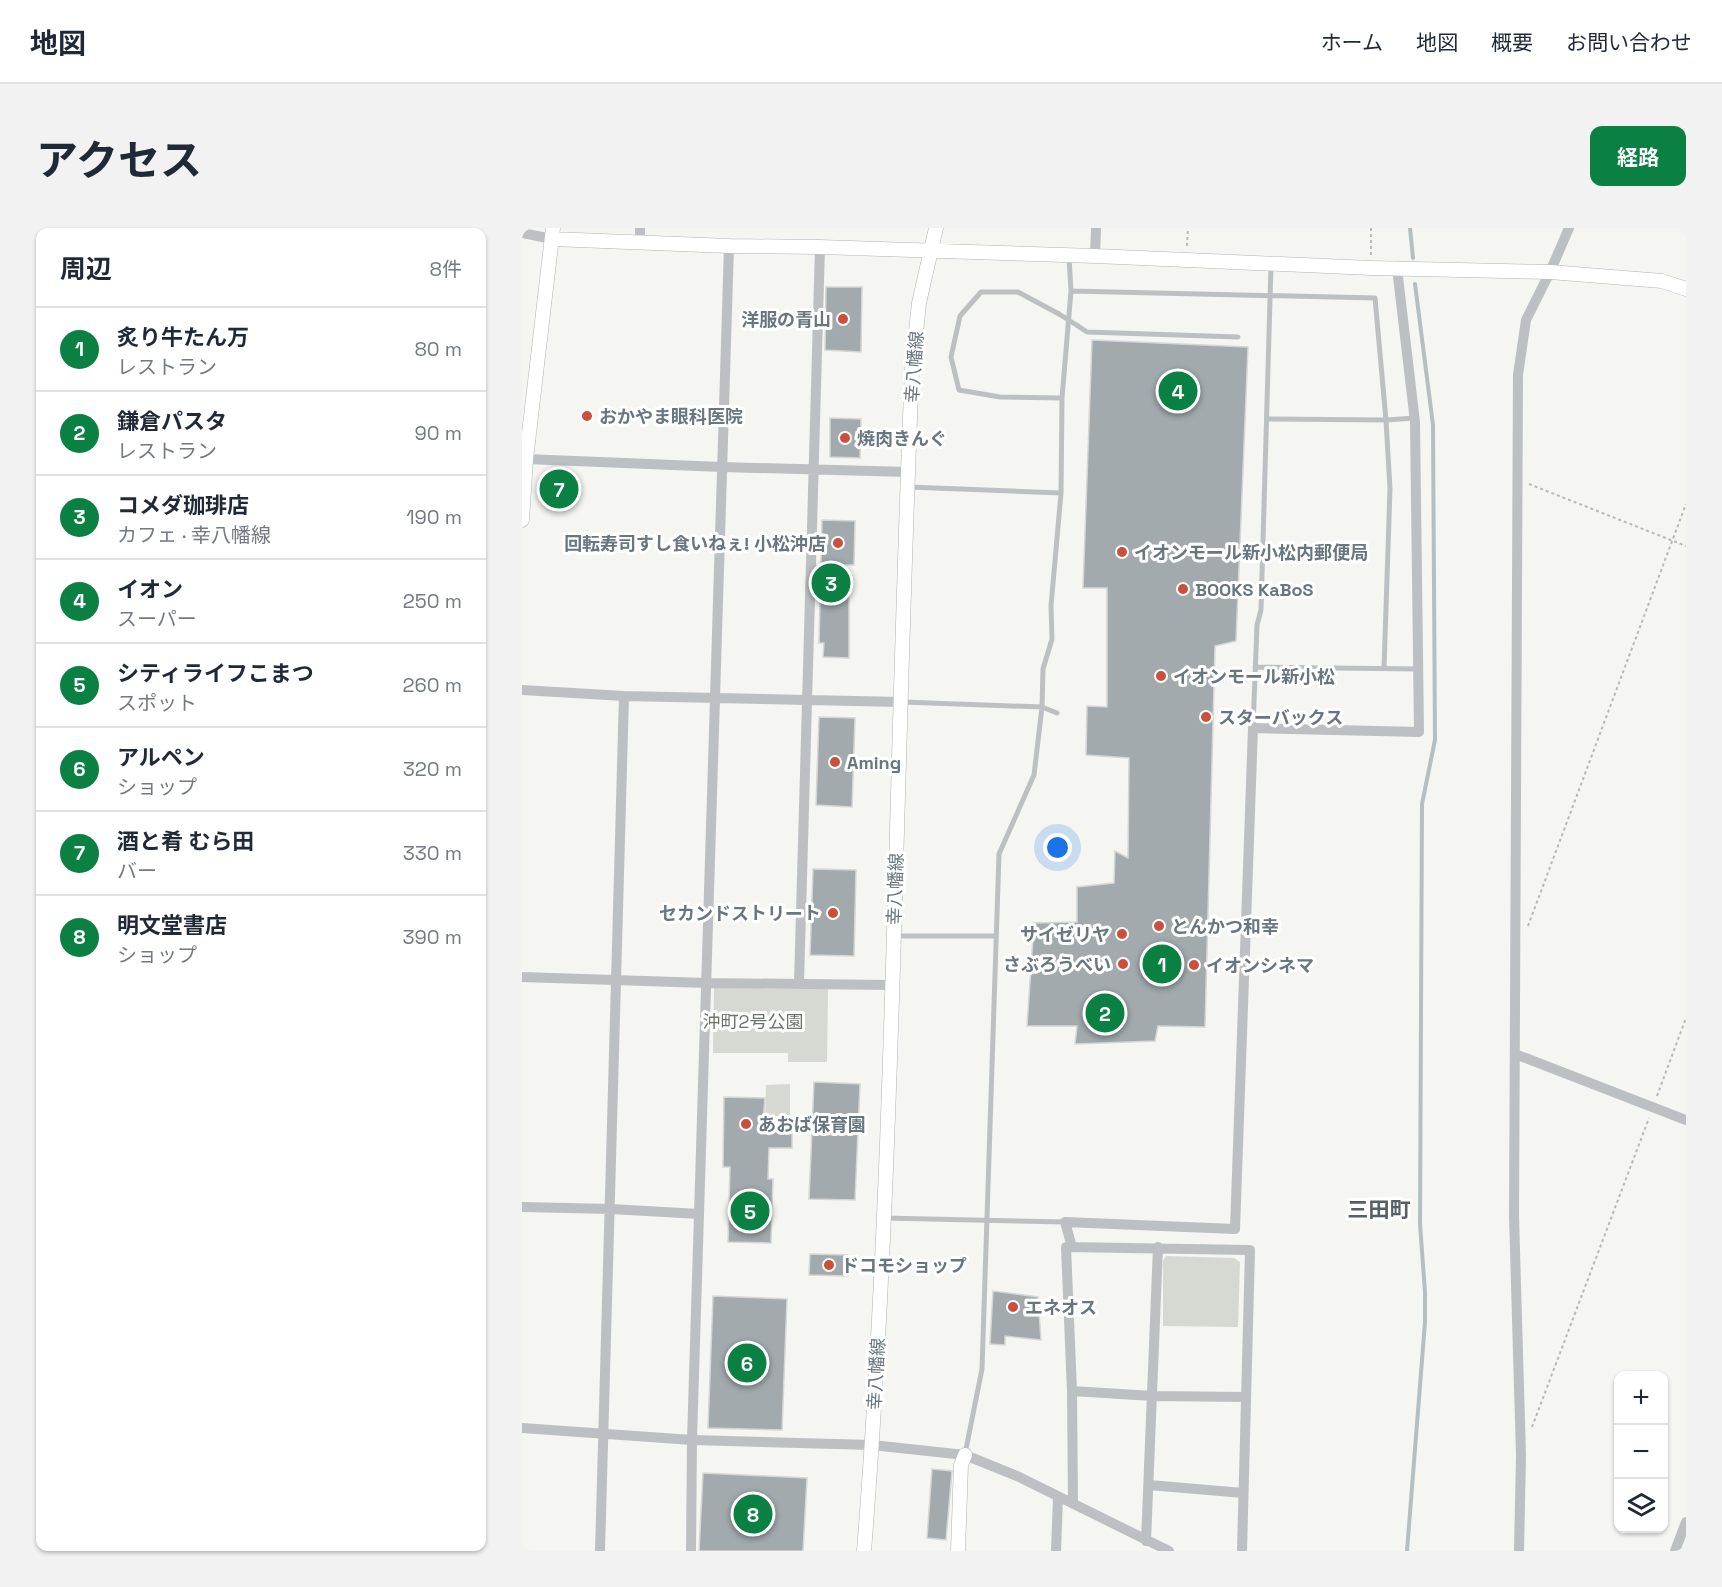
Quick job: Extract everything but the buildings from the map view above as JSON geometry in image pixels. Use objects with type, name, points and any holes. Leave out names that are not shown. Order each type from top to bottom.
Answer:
[{"type":"street","points":[[640,228],[640,243]]},
{"type":"street","name":"幸八幡線","points":[[864,1551],[872,1445],[883,1218],[912,370],[919,303],[936,228]]},
{"type":"street","points":[[1095,256],[1096,228]]},
{"type":"street","points":[[1519,1551],[1521,1455],[1514,1215],[1518,375],[1526,320],[1569,228]]},
{"type":"street","points":[[522,233],[552,233],[640,243],[932,250],[1371,268],[1550,272],[1662,281],[1686,289]]},
{"type":"street","points":[[522,520],[524,459],[552,233]]},
{"type":"street","points":[[691,1551],[692,1440],[729,246]]},
{"type":"street","points":[[799,983],[820,247]]},
{"type":"street","points":[[1072,1247],[1065,1222],[1235,1229],[1253,728],[1419,732],[1414,418],[1398,268]]},
{"type":"street","points":[[524,459],[908,472]]},
{"type":"street","points":[[522,690],[624,696],[901,702]]},
{"type":"street","points":[[600,1551],[624,696]]},
{"type":"street","points":[[522,977],[706,983],[891,985]]},
{"type":"street","points":[[1515,1054],[1686,1120]]},
{"type":"street","points":[[522,1207],[699,1214]]},
{"type":"street","points":[[1072,1504],[1072,1391],[1066,1247],[1250,1250],[1242,1551]]},
{"type":"street","points":[[1146,1541],[1154,1396],[1158,1247]]},
{"type":"street","points":[[1072,1391],[1154,1396],[1245,1397]]},
{"type":"street","points":[[522,1428],[692,1440],[872,1445],[965,1455],[1017,1476],[1072,1504],[1094,1512],[1169,1551]]},
{"type":"street","points":[[958,1551],[961,1466],[965,1455]]},
{"type":"street","points":[[1149,1485],[1243,1493]]},
{"type":"street","points":[[1056,1551],[1058,1497]]},
{"type":"street","points":[[1675,1551],[1686,1522]]},
{"type":"lane","points":[[965,1455],[982,1369],[999,854],[1034,775],[1042,707],[1042,669],[1052,639],[1052,606],[1061,493],[1062,398],[1071,291],[1069,255]]},
{"type":"lane","points":[[1253,728],[1257,625],[1261,610],[1272,264]]},
{"type":"lane","points":[[1071,291],[1375,298],[1390,489],[1384,668]]},
{"type":"lane","points":[[1062,398],[1000,397],[959,390],[951,357],[960,316],[981,292],[1018,292],[1087,332],[1238,337]]},
{"type":"lane","points":[[1267,419],[1386,420],[1414,418]]},
{"type":"lane","points":[[907,487],[1061,493]]},
{"type":"lane","points":[[1255,667],[1418,669]]},
{"type":"lane","points":[[901,702],[1042,707],[1057,712]]},
{"type":"lane","points":[[893,936],[996,936]]},
{"type":"lane","points":[[883,1218],[1065,1222]]},
{"type":"path","points":[[1186,261],[1188,228]]},
{"type":"path","points":[[1371,228],[1371,268]]},
{"type":"path","points":[[1518,480],[1686,546]]},
{"type":"path","points":[[1524,936],[1686,504]]},
{"type":"path","points":[[1530,1432],[1686,1018]]},
{"type":"green space","name":"沖町2号公園","points":[[714,988],[828,989],[827,1062],[788,1062],[788,1053],[713,1053]]},
{"type":"green space","points":[[790,1084],[790,1120],[765,1121],[766,1085]]},
{"type":"green space","points":[[1166,1256],[1234,1258],[1240,1262],[1238,1327],[1163,1326],[1163,1261]]},
{"type":"waterway","points":[[1410,228],[1413,258]]},
{"type":"waterway","points":[[1407,1551],[1425,1322],[1420,1224],[1422,804],[1435,740],[1433,425],[1415,284]]},
{"type":"place","name":"洋服の青山","points":[[843,319]]},
{"type":"place","name":"イオン","points":[[1178,391]]},
{"type":"place","name":"おかやま眼科医院","points":[[587,416]]},
{"type":"place","name":"焼肉きんぐ","points":[[845,438]]},
{"type":"place","name":"酒と肴 むら田","points":[[559,489]]},
{"type":"place","name":"回転寿司すし食いねぇ! 小松沖店","points":[[838,543]]},
{"type":"place","name":"イオンモール新小松内郵便局","points":[[1122,552]]},
{"type":"place","name":"コメダ珈琲店","points":[[831,583]]},
{"type":"place","name":"BOOKS KaBoS","points":[[1183,589]]},
{"type":"place","name":"イオンモール新小松","points":[[1161,676]]},
{"type":"place","name":"スターバックス","points":[[1206,717]]},
{"type":"place","name":"Aming","points":[[835,762]]},
{"type":"place","name":"セカンドストリート","points":[[833,913]]},
{"type":"place","name":"とんかつ和幸","points":[[1159,926]]},
{"type":"place","name":"サイゼリヤ","points":[[1122,934]]},
{"type":"place","name":"さぶろうべい","points":[[1123,964]]},
{"type":"place","name":"炙り牛たん万","points":[[1162,964]]},
{"type":"place","name":"イオンシネマ","points":[[1194,965]]},
{"type":"place","name":"鎌倉パスタ","points":[[1105,1013]]},
{"type":"place","name":"あおば保育園","points":[[746,1124]]},
{"type":"place","name":"シティライフこまつ","points":[[750,1211]]},
{"type":"place","name":"ドコモショップ","points":[[829,1265]]},
{"type":"place","name":"エネオス","points":[[1013,1307]]},
{"type":"place","name":"アルペン","points":[[747,1363]]},
{"type":"place","name":"明文堂書店","points":[[753,1514]]},
{"type":"district","name":"三田町","points":[[1379,1209]]}]
